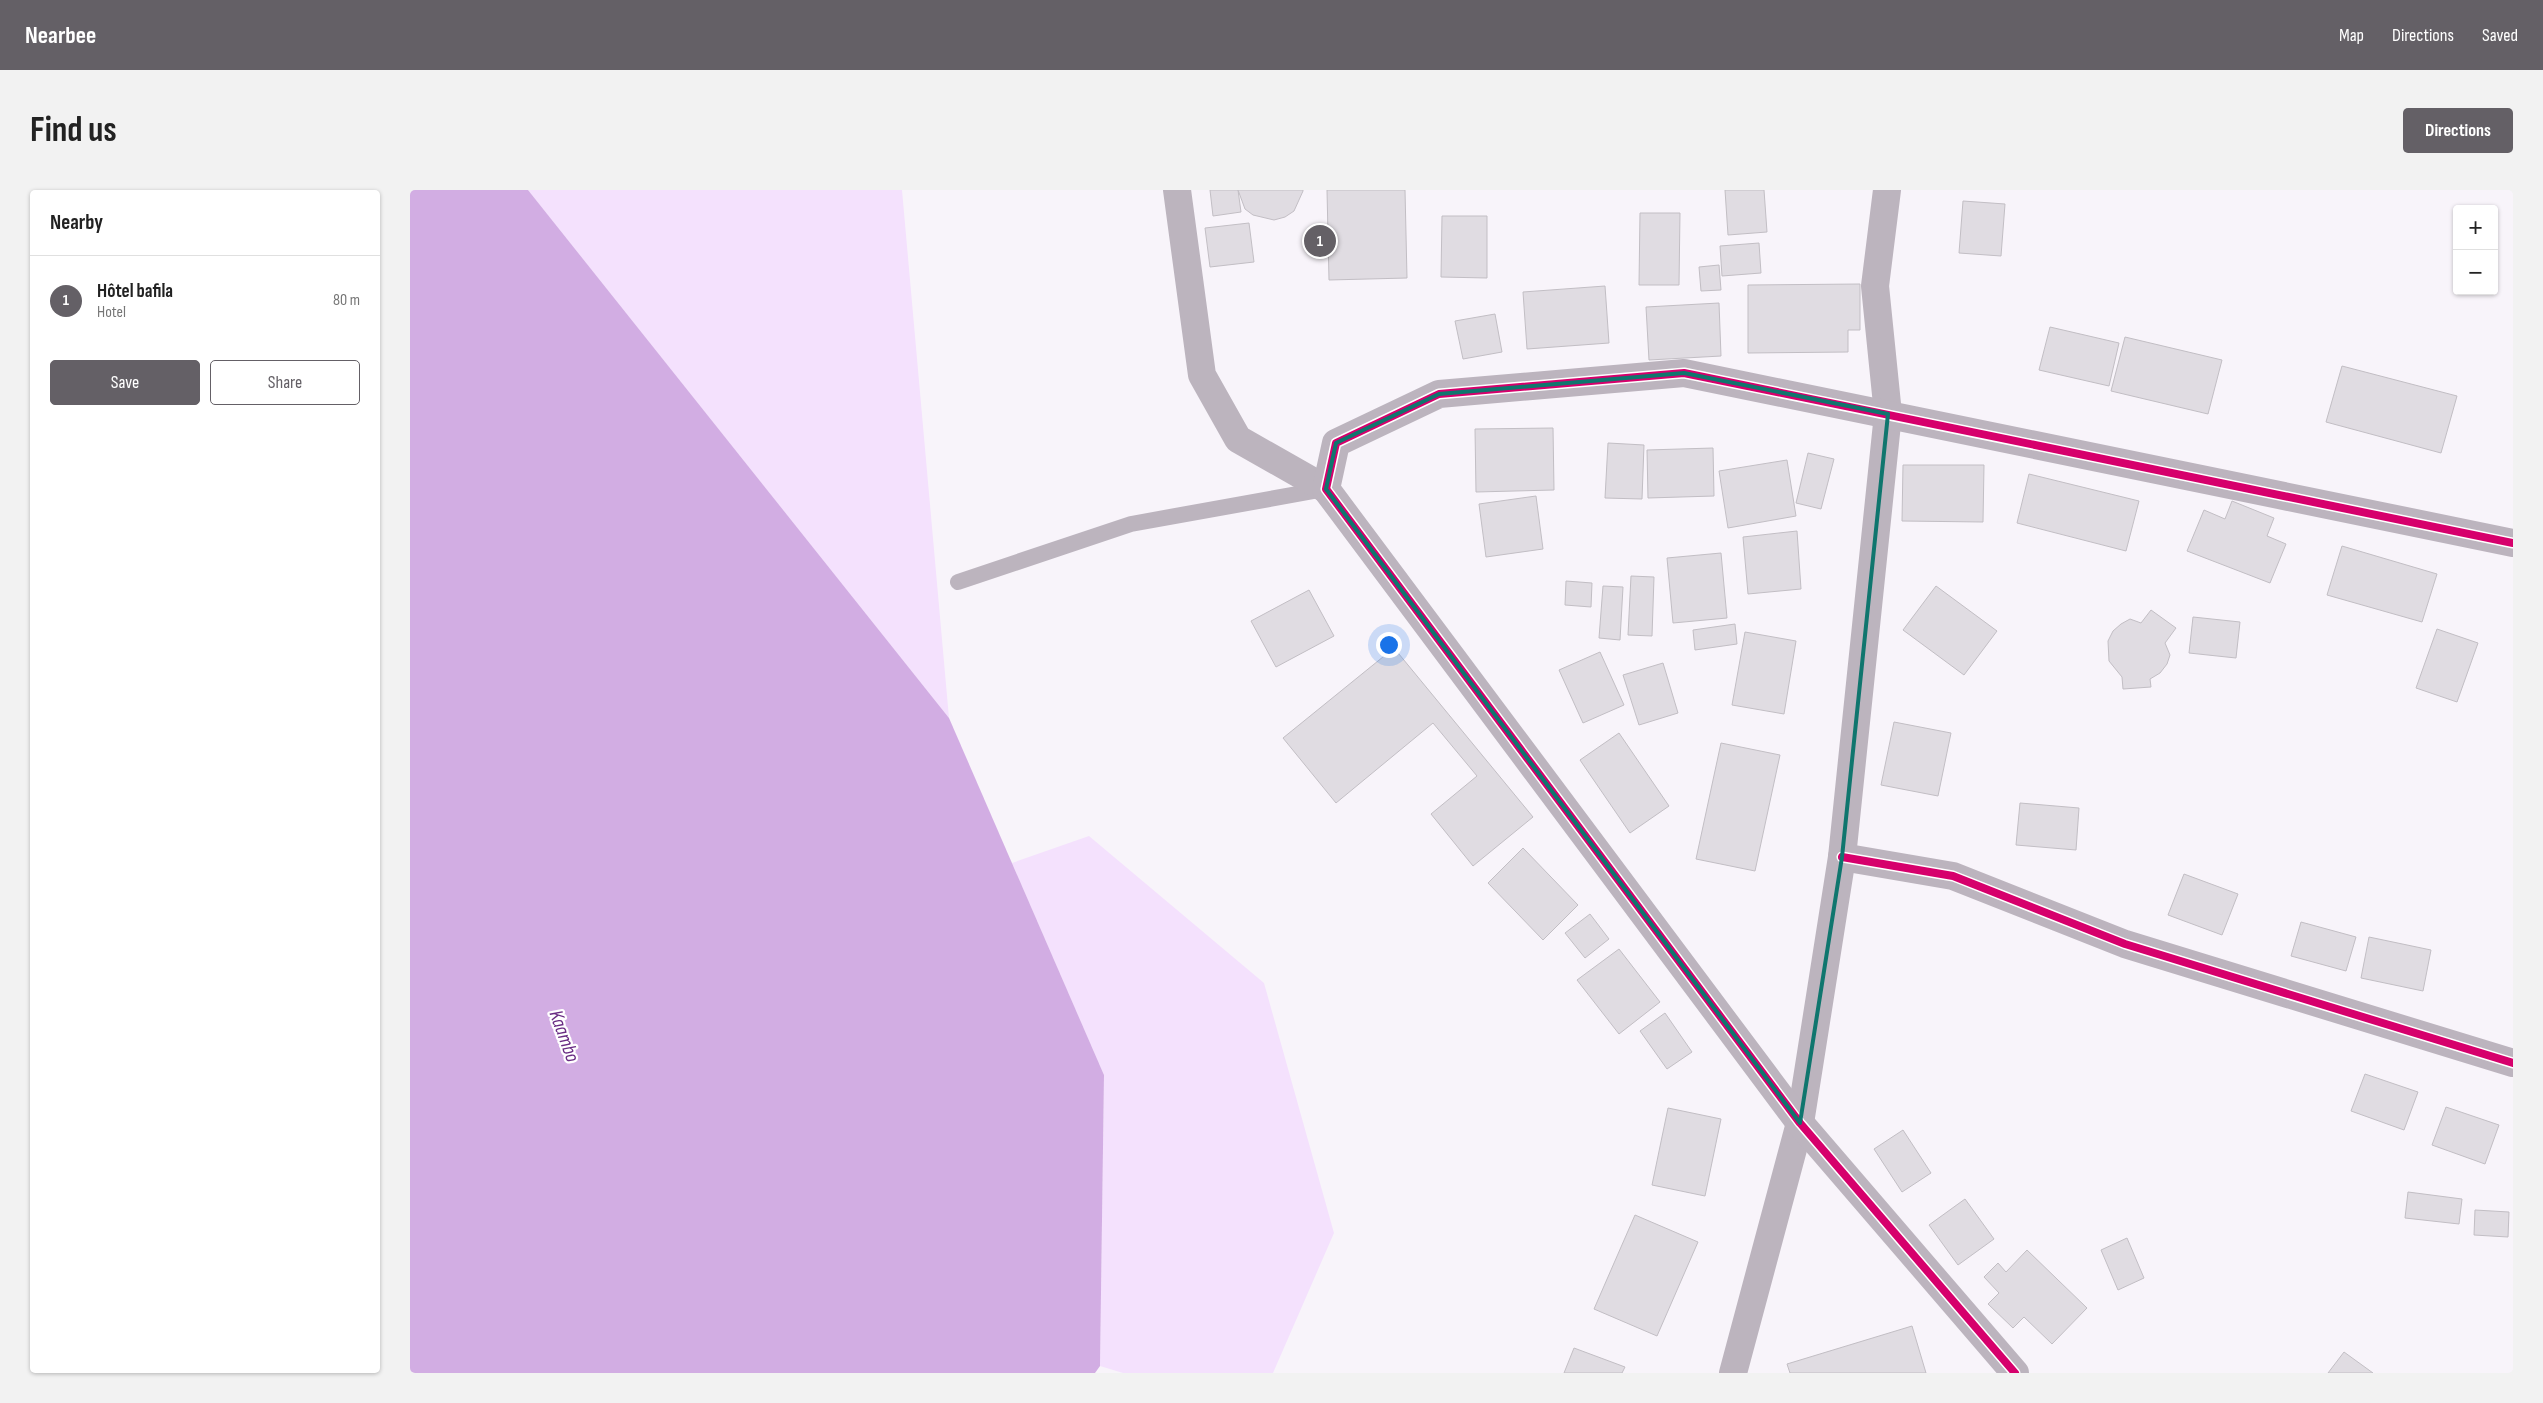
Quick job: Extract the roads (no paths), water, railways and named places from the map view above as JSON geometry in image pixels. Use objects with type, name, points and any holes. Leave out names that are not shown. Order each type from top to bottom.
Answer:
[{"type":"street","points":[[1177,190],[1202,376],[1238,439],[1326,489],[1800,1124],[2015,1373]]},
{"type":"street","points":[[1733,1373],[1800,1124],[1842,857],[1888,414],[1875,286],[1887,190]]},
{"type":"street","points":[[1326,489],[1336,443],[1439,394],[1684,373],[2513,543]]},
{"type":"street","points":[[1842,857],[1953,876],[2125,944],[2513,1063]]},
{"type":"lane","points":[[958,582],[1131,524],[1326,489]]},
{"type":"water","name":"Kaambo","points":[[410,190],[528,190],[949,718],[1104,1075],[1100,1366],[1095,1373],[410,1373]]},
{"type":"place","name":"Hôtel bafila","points":[[1320,241]]}]
